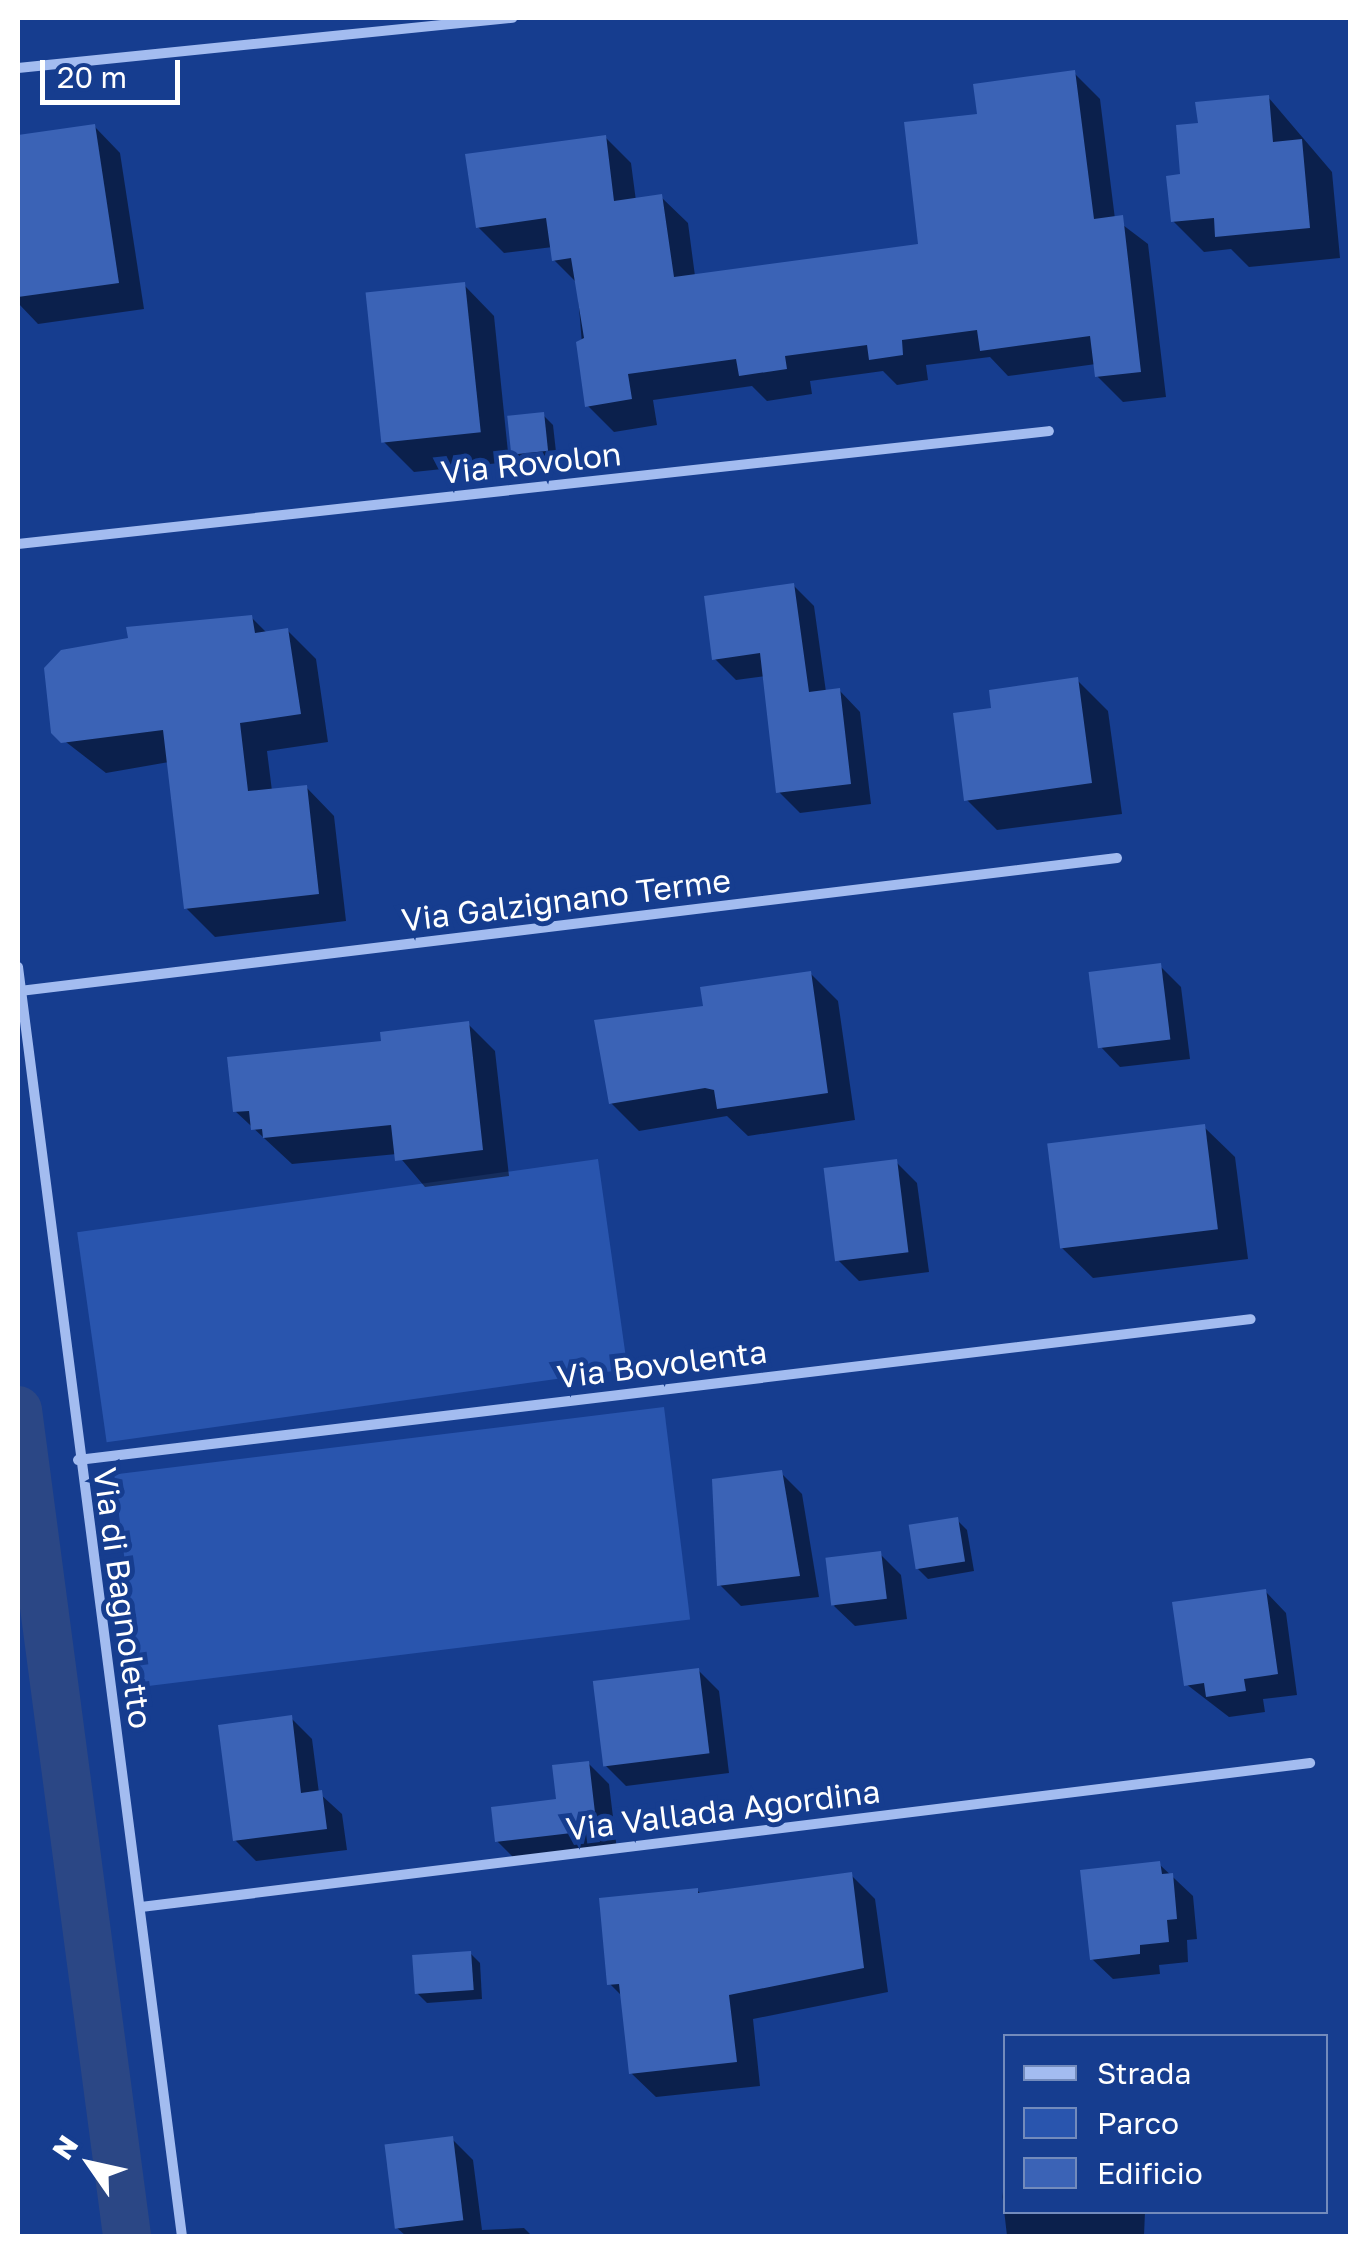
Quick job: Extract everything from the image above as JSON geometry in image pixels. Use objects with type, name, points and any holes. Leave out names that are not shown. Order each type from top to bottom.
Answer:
[{"type":"street","points":[[18,68],[512,18]]},
{"type":"street","name":"Via Rovolon","points":[[18,544],[1049,431]]},
{"type":"street","name":"Via Galzignano Terme","points":[[20,992],[1117,858]]},
{"type":"street","name":"Via di Bagnoletto","points":[[18,967],[78,1460],[141,1907],[182,2236]]},
{"type":"street","name":"Via Bovolenta","points":[[78,1460],[1251,1319]]},
{"type":"street","name":"Via Vallada Agordina","points":[[141,1907],[1310,1762]]},
{"type":"green space","points":[[598,1159],[628,1369],[107,1442],[77,1232]]},
{"type":"green space","points":[[664,1407],[690,1619],[140,1687],[114,1475]]},
{"type":"building","points":[[1075,70],[1094,219],[1123,215],[1141,372],[1095,377],[1090,336],[980,351],[977,330],[902,340],[903,355],[869,360],[867,345],[785,356],[787,369],[739,376],[736,359],[628,374],[632,399],[585,407],[576,342],[584,338],[571,258],[552,261],[546,218],[476,228],[465,154],[606,135],[614,201],[662,194],[674,277],[918,244],[904,122],[977,114],[973,84]]},
{"type":"building","points":[[1269,95],[1273,142],[1302,139],[1310,228],[1215,237],[1214,218],[1171,222],[1166,176],[1180,174],[1176,125],[1198,123],[1195,102]]},
{"type":"building","points":[[95,124],[119,283],[18,297],[18,135]]},
{"type":"building","points":[[465,282],[481,432],[381,443],[366,292]]},
{"type":"building","points":[[544,412],[548,451],[511,455],[507,416]]},
{"type":"building","points":[[794,583],[809,692],[840,688],[851,784],[776,793],[760,653],[712,660],[704,596]]},
{"type":"building","points":[[252,615],[255,633],[288,628],[301,714],[240,723],[248,791],[307,785],[319,894],[184,909],[163,730],[61,743],[51,733],[44,668],[61,650],[128,638],[126,627]]},
{"type":"building","points":[[1078,677],[1092,783],[964,801],[953,713],[991,708],[989,690]]},
{"type":"building","points":[[1161,963],[1170,1039],[1098,1048],[1089,972]]},
{"type":"building","points":[[811,971],[828,1093],[717,1109],[714,1090],[705,1088],[609,1104],[594,1020],[703,1006],[700,987]]},
{"type":"building","points":[[469,1021],[483,1150],[395,1161],[391,1125],[263,1138],[262,1129],[251,1130],[249,1111],[233,1112],[227,1057],[381,1041],[380,1032]]},
{"type":"building","points":[[1205,1124],[1218,1229],[1060,1249],[1047,1143]]},
{"type":"building","points":[[897,1159],[908,1252],[835,1261],[824,1168]]},
{"type":"building","points":[[782,1470],[800,1576],[717,1586],[712,1479]]},
{"type":"building","points":[[958,1517],[965,1561],[916,1569],[909,1525]]},
{"type":"building","points":[[881,1551],[887,1599],[831,1605],[825,1558]]},
{"type":"building","points":[[1266,1589],[1278,1674],[1244,1679],[1246,1691],[1206,1697],[1204,1683],[1184,1686],[1172,1602]]},
{"type":"building","points":[[699,1668],[709,1753],[603,1766],[593,1681]]},
{"type":"building","points":[[292,1715],[301,1793],[322,1790],[327,1829],[233,1841],[218,1725]]},
{"type":"building","points":[[589,1761],[597,1830],[495,1842],[491,1807],[556,1799],[552,1765]]},
{"type":"building","points":[[1160,1861],[1162,1874],[1173,1873],[1177,1919],[1167,1920],[1169,1942],[1140,1945],[1140,1954],[1090,1960],[1080,1870]]},
{"type":"building","points":[[852,1872],[864,1968],[729,1995],[737,2062],[629,2074],[619,1984],[607,1985],[599,1898],[698,1888],[698,1893]]},
{"type":"building","points":[[471,1951],[474,1990],[415,1994],[412,1955]]},
{"type":"building","points":[[453,2136],[463,2220],[395,2229],[385,2144]]},
{"type":"waterway","points":[[18,1410],[127,2236]]}]
